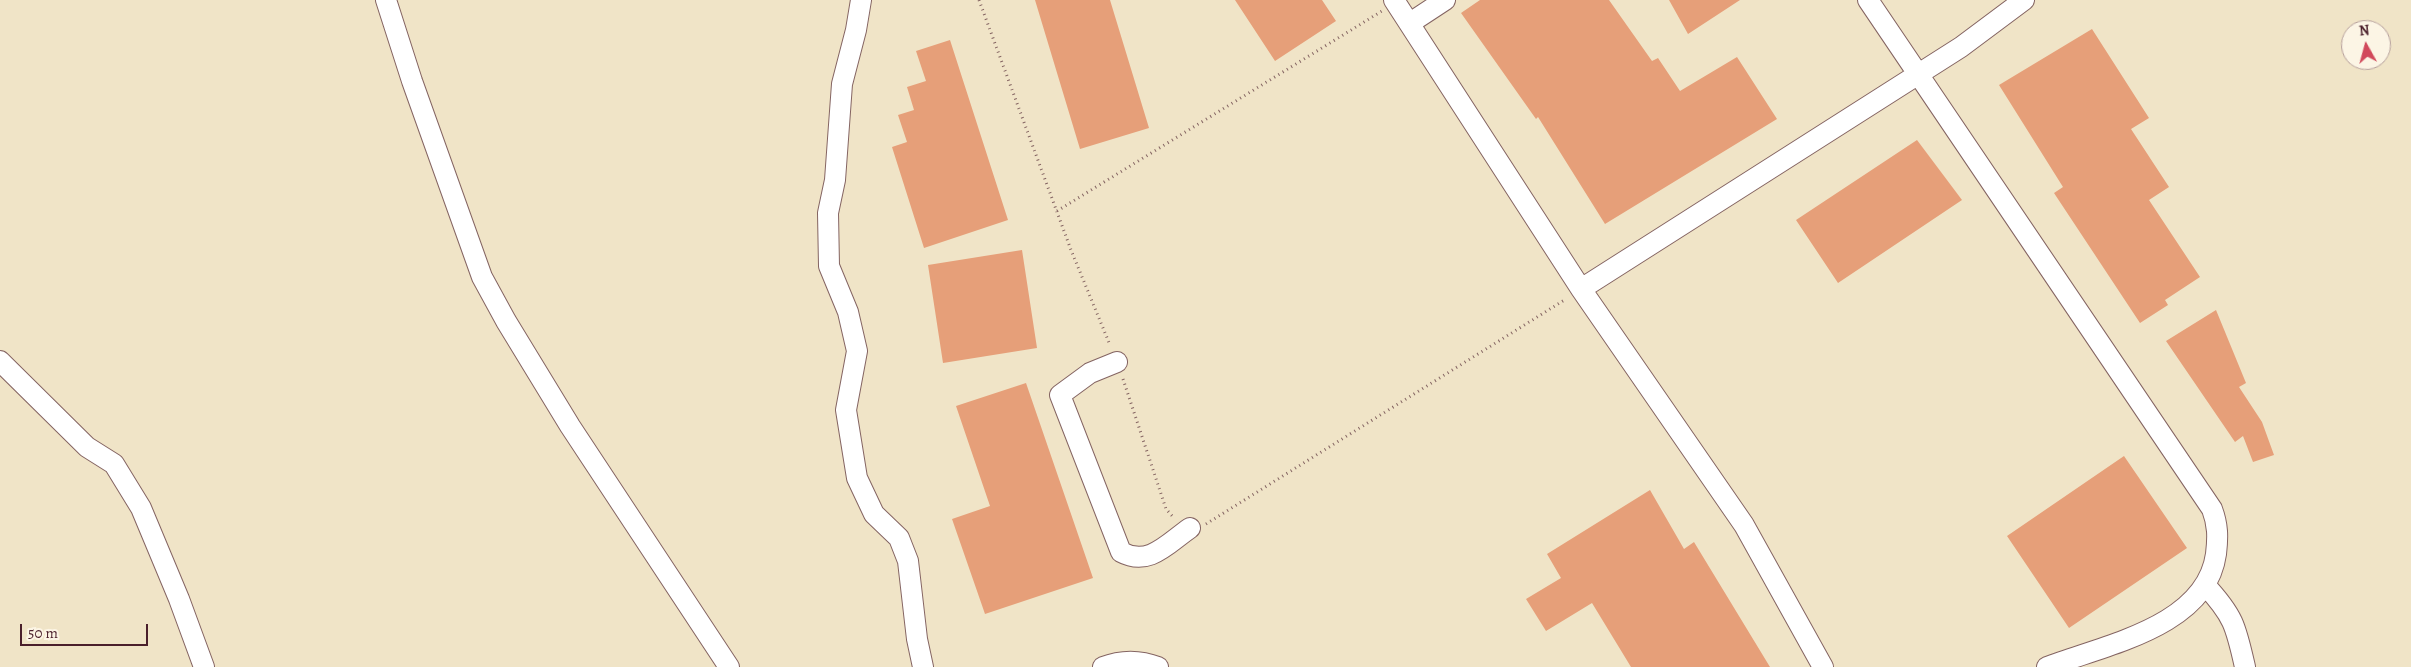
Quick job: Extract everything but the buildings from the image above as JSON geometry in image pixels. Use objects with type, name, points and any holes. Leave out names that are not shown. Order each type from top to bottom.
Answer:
[{"type":"street","points":[[386,0],[412,81],[482,277],[506,321],[570,426],[729,667]]},
{"type":"street","points":[[860,0],[856,30],[842,84],[836,180],[828,213],[828,266],[848,312],[857,351],[846,410],[858,478],[874,514],[899,538],[908,561],[917,639],[923,667]]},
{"type":"street","points":[[1410,23],[1446,0]]},
{"type":"street","points":[[1868,0],[2212,509],[2218,526],[2214,566],[2205,585],[2195,598],[2153,629],[2047,667]]},
{"type":"street","points":[[1581,289],[1961,47],[2024,0]]},
{"type":"street","points":[[1395,1],[1581,289],[1744,525],[1823,667]]},
{"type":"street","points":[[0,361],[87,447],[114,464],[141,508],[180,599],[204,667]]},
{"type":"street","points":[[1117,362],[1090,373],[1060,395],[1122,552],[1133,558],[1147,558],[1190,528]]},
{"type":"street","points":[[2205,585],[2225,607],[2232,619],[2245,667]]},
{"type":"street","points":[[1103,667],[1115,663],[1146,662],[1158,667]]},
{"type":"path","points":[[979,0],[1057,211],[1117,362],[1166,509],[1178,522],[1190,528],[1204,525],[1581,289]]},
{"type":"path","points":[[1057,211],[1395,1]]}]
